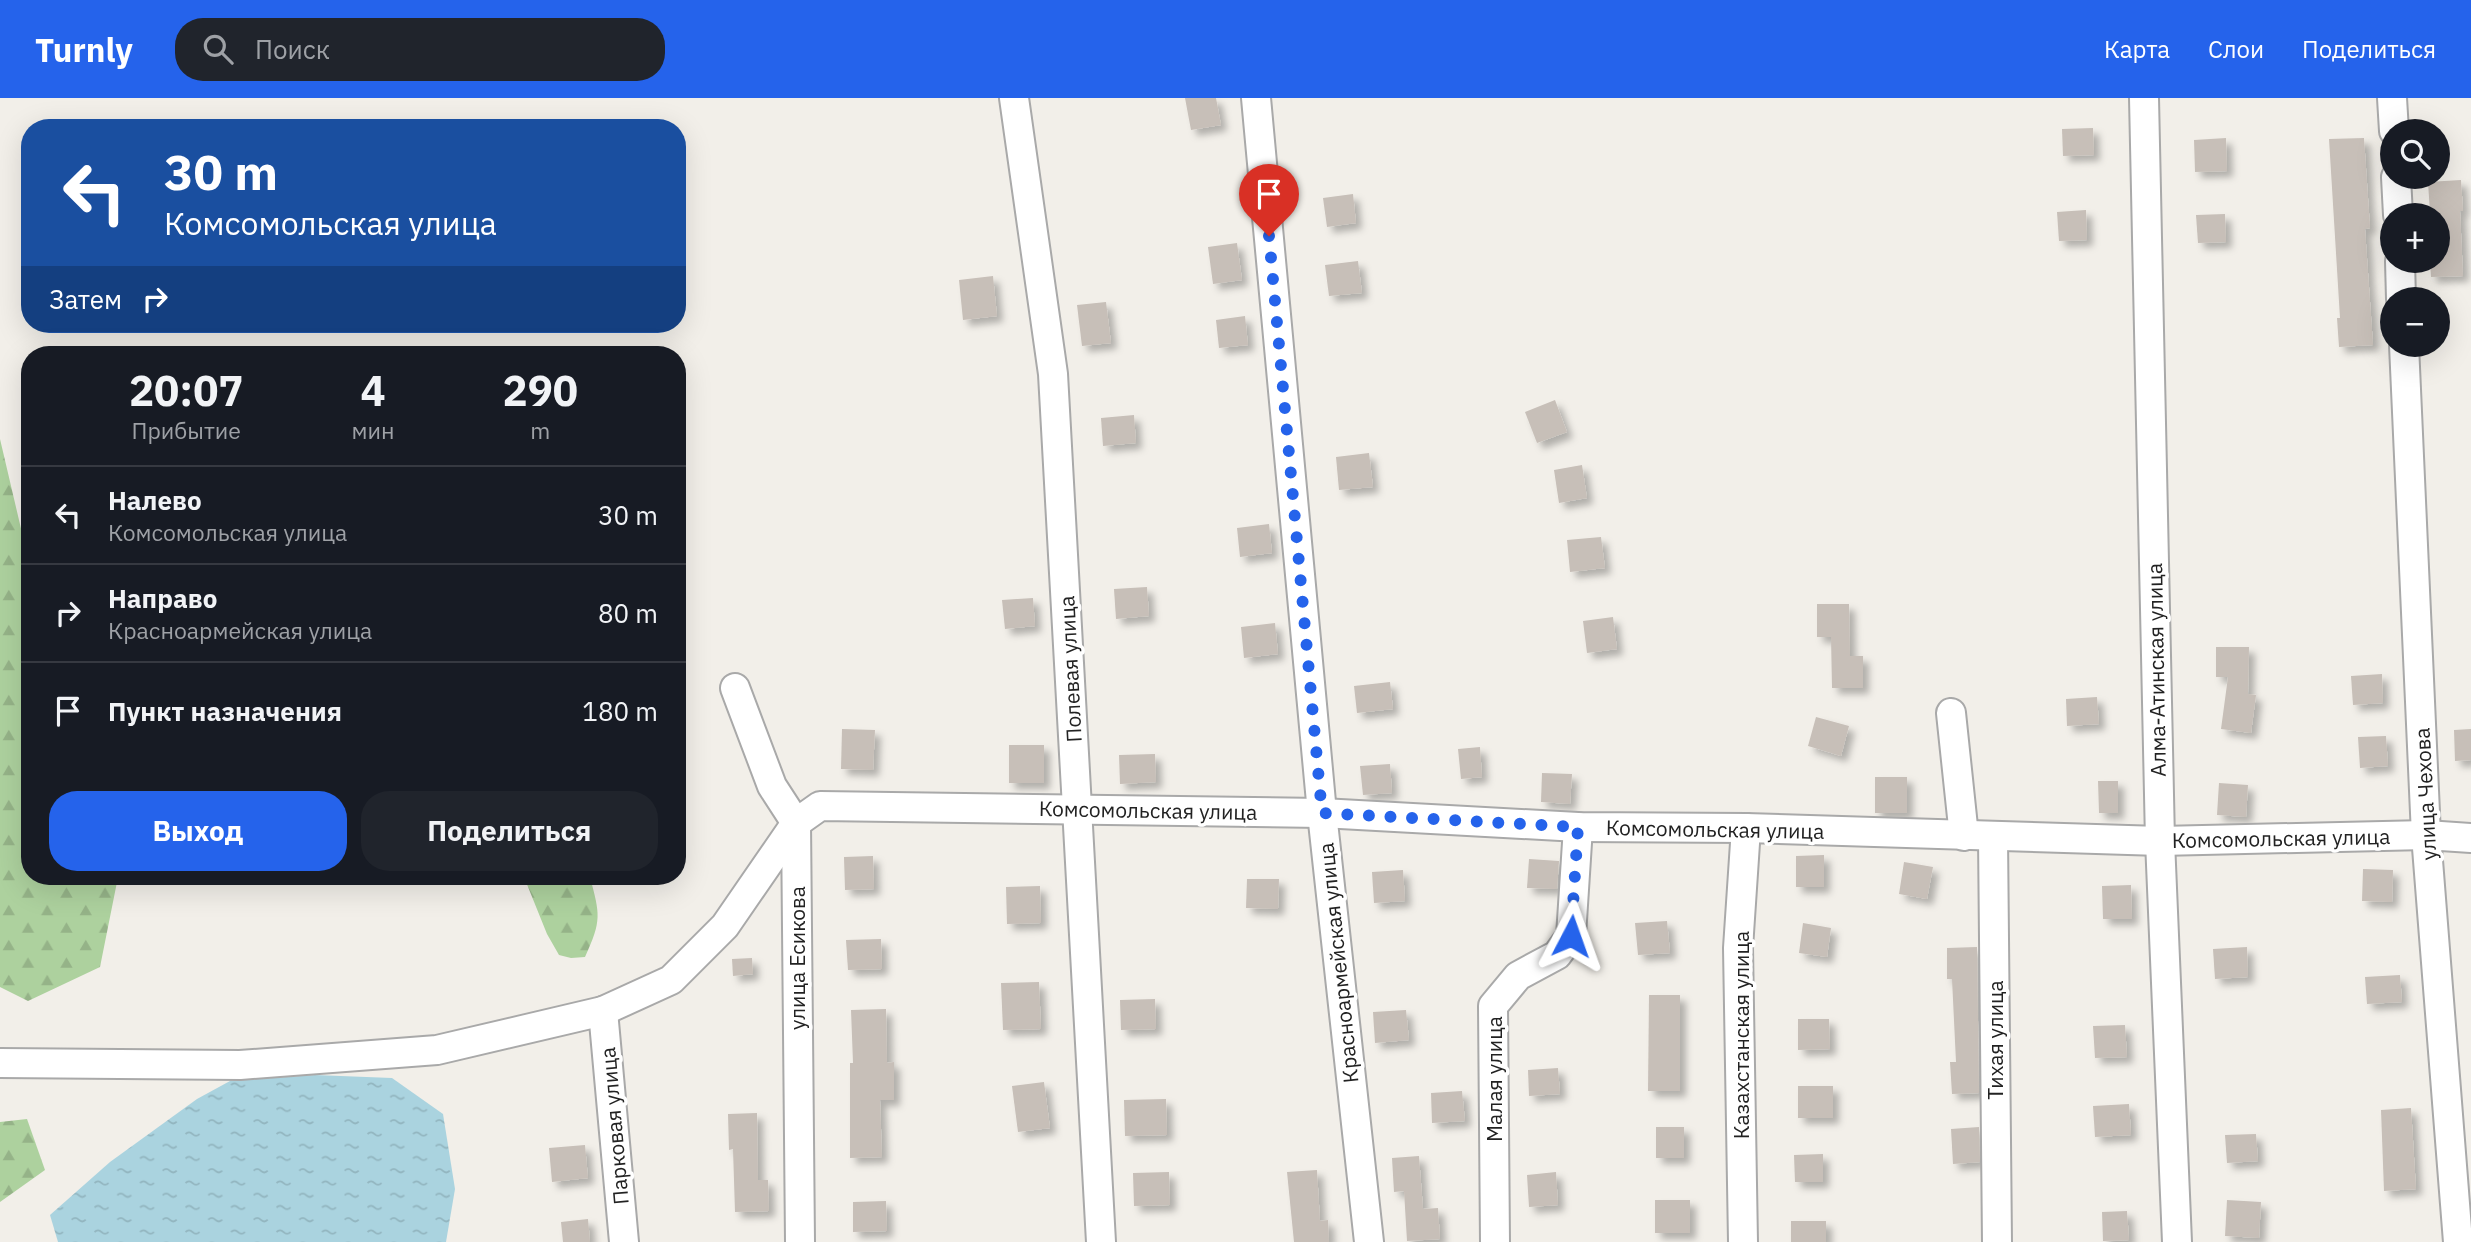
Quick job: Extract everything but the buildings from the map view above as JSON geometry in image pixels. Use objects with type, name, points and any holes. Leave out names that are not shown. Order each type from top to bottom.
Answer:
[{"type":"street","name":"Полевая улица","points":[[1014,98],[1053,374],[1101,1242]]},
{"type":"street","name":"Красноармейская улица","points":[[1256,98],[1322,813],[1368,1242]]},
{"type":"street","name":"Алма-Атинская улица","points":[[2144,98],[2160,841],[2177,1242]]},
{"type":"street","points":[[2392,98],[2393,119]]},
{"type":"street","name":"улица Чехова","points":[[2405,357],[2426,835],[2458,1242]]},
{"type":"street","points":[[0,1063],[240,1065],[437,1050],[603,1011],[671,980],[724,926],[796,823],[772,786],[735,688]]},
{"type":"street","points":[[1951,713],[1964,836]]},
{"type":"street","name":"Комсомольская улица","points":[[796,823],[820,806],[1322,813],[1578,827],[1746,828],[2160,841],[2426,835],[2471,838]]},
{"type":"street","name":"улица Есикова","points":[[796,823],[800,1242]]},
{"type":"street","name":"Малая улица","points":[[1495,1242],[1493,1006],[1518,976],[1557,955],[1571,936],[1578,827]]},
{"type":"street","name":"Казахстанская улица","points":[[1743,1242],[1738,948],[1746,828]]},
{"type":"street","name":"Тихая улица","points":[[1993,837],[1997,1242]]},
{"type":"street","name":"Парковая улица","points":[[603,1011],[624,1242]]},
{"type":"green space","points":[[0,439],[21,529],[21,885],[116,885],[100,967],[28,1001],[0,987]]},
{"type":"green space","points":[[527,885],[592,885],[598,917],[585,957],[559,955],[547,934]]},
{"type":"green space","points":[[27,1119],[45,1170],[0,1202],[0,1122]]},
{"type":"water","points":[[315,1075],[392,1078],[443,1114],[455,1189],[446,1242],[58,1242],[50,1215],[110,1162],[197,1099],[230,1081]]},
{"type":"route","points":[[1269,236],[1322,813],[1578,827],[1571,936]]}]
